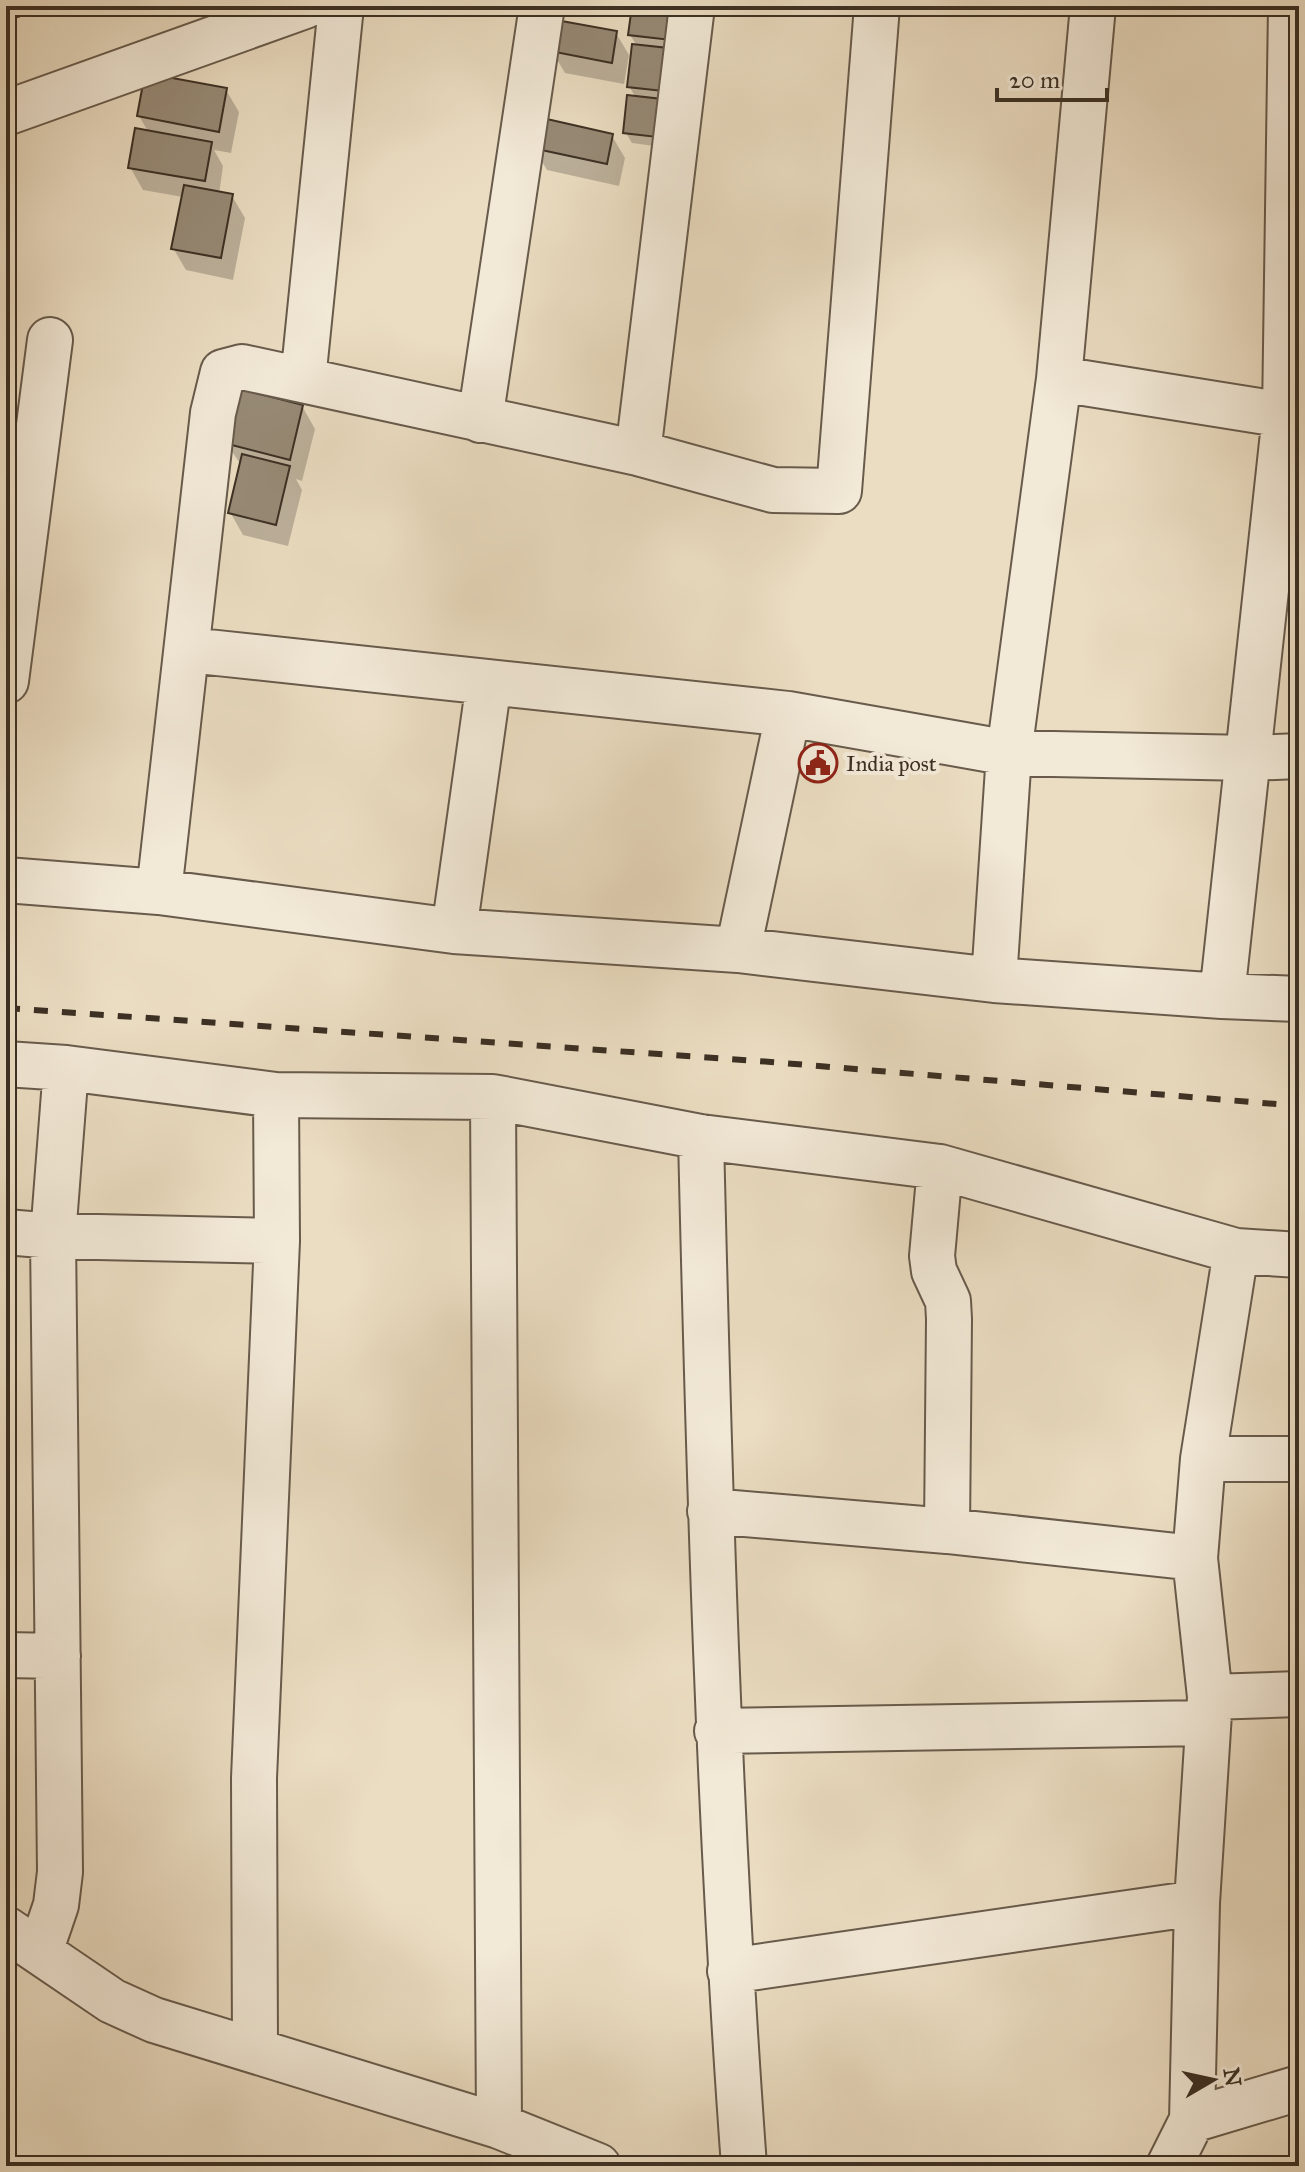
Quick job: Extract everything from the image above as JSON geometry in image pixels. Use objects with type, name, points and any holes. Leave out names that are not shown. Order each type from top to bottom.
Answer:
[{"type":"street","points":[[6,113],[305,6]]},
{"type":"street","points":[[303,380],[341,6]]},
{"type":"street","points":[[480,420],[542,6]]},
{"type":"street","points":[[638,453],[692,6]]},
{"type":"street","points":[[159,892],[189,650],[213,413],[223,372],[242,367],[303,380],[638,453],[773,490],[839,491],[877,6]]},
{"type":"street","points":[[994,980],[1009,753],[1059,379],[1093,6]]},
{"type":"street","points":[[1222,996],[1292,414],[1291,6]]},
{"type":"street","points":[[6,681],[50,340]]},
{"type":"street","points":[[1059,379],[1292,414]]},
{"type":"street","points":[[189,650],[788,714],[1009,753],[1250,758],[1299,756]]},
{"type":"street","points":[[454,931],[489,682]]},
{"type":"street","points":[[738,950],[788,714]]},
{"type":"street","points":[[6,880],[159,892],[454,931],[738,950],[994,980],[1299,999]]},
{"type":"street","points":[[6,1064],[66,1068],[276,1095],[493,1097],[701,1137],[940,1167],[1236,1251],[1299,1255]]},
{"type":"street","points":[[66,1068],[53,1236],[60,1872],[56,1905],[23,1941],[112,2001],[154,2020],[499,2126],[598,2166]]},
{"type":"street","points":[[255,2050],[254,1778],[277,1241],[276,1095]]},
{"type":"street","points":[[493,1097],[499,2126]]},
{"type":"street","points":[[701,1137],[717,1731],[744,2166]]},
{"type":"street","points":[[940,1167],[932,1256],[934,1271],[948,1301],[949,1319],[947,1531]]},
{"type":"street","points":[[6,1232],[53,1236],[277,1241]]},
{"type":"street","points":[[1169,2166],[1192,2120],[1197,1903],[1208,1710],[1195,1558],[1203,1459],[1236,1251]]},
{"type":"street","points":[[1203,1459],[1299,1459]]},
{"type":"street","points":[[710,1511],[947,1531],[1195,1558]]},
{"type":"street","points":[[6,1655],[58,1656]]},
{"type":"street","points":[[717,1731],[1208,1710],[1299,1694]]},
{"type":"street","points":[[730,1971],[1197,1903]]},
{"type":"street","points":[[1192,2120],[1299,2088]]},
{"type":"building","points":[[632,6],[675,6],[671,40],[628,35]]},
{"type":"building","points":[[556,20],[617,31],[612,63],[550,51]]},
{"type":"building","points":[[632,44],[668,48],[663,91],[627,87]]},
{"type":"building","points":[[145,73],[227,88],[219,132],[137,116]]},
{"type":"building","points":[[627,95],[662,99],[657,137],[623,133]]},
{"type":"building","points":[[538,117],[613,134],[607,164],[532,148]]},
{"type":"building","points":[[135,128],[212,142],[205,181],[128,168]]},
{"type":"building","points":[[184,185],[233,194],[221,258],[171,249]]},
{"type":"building","points":[[237,388],[303,405],[290,460],[224,443]]},
{"type":"building","points":[[242,454],[290,466],[276,525],[228,513]]},
{"type":"railway","points":[[6,18],[50,6]]},
{"type":"railway","points":[[6,1008],[771,1062],[1299,1106]]},
{"type":"place","name":"India post","points":[[818,763]]}]
